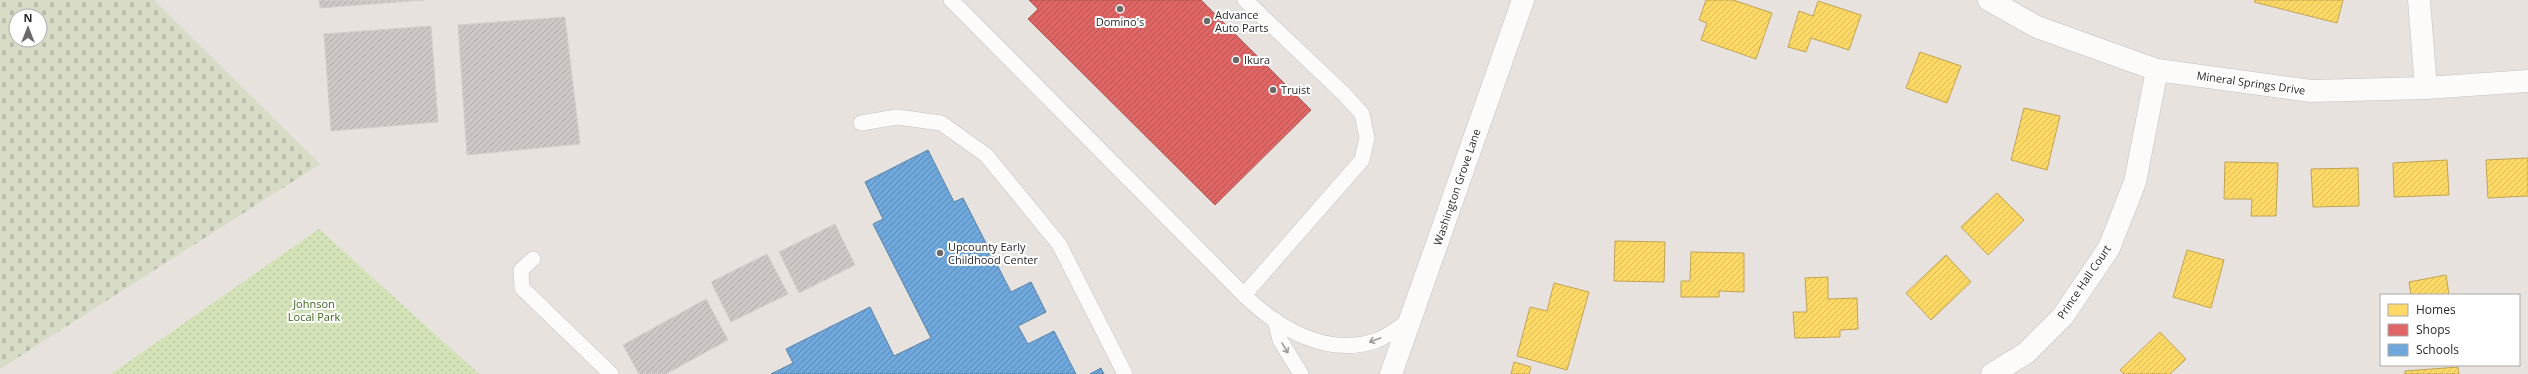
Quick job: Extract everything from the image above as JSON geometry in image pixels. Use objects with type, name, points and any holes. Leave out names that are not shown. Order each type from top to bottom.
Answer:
[{"type":"street","name":"Washington Grove Lane","points":[[1391,374],[1523,0]]},
{"type":"street","name":"Mineral Springs Drive","points":[[1989,0],[2037,27],[2157,70],[2312,91],[2426,88],[2528,81]]},
{"type":"street","points":[[2419,0],[2426,88]]},
{"type":"street","name":"Prince Hall Court","points":[[1992,374],[2026,353],[2063,316],[2109,248],[2134,182],[2157,70]]},
{"type":"lane","points":[[951,0],[1244,294],[1275,320],[1318,343],[1346,346],[1376,341],[1410,321]]},
{"type":"lane","points":[[1244,294],[1362,160],[1367,138],[1362,114],[1344,94],[1245,0]]},
{"type":"lane","points":[[861,123],[897,117],[941,123],[986,155],[1059,244],[1125,374]]},
{"type":"lane","points":[[533,259],[521,270],[522,288],[612,374]]},
{"type":"lane","points":[[1275,320],[1280,340],[1301,374]]},
{"type":"green space","points":[[0,0],[154,0],[320,164],[0,369]]},
{"type":"green space","name":"Johnson Local Park","points":[[319,229],[479,374],[111,374]]},
{"type":"building: Homes","points":[[1706,0],[1733,0],[1772,13],[1756,59],[1701,40],[1707,23],[1699,20]]},
{"type":"building: Homes","points":[[2255,0],[2343,0],[2337,23],[2254,2]]},
{"type":"building: Homes","points":[[1818,1],[1861,15],[1849,50],[1811,38],[1806,52],[1788,47],[1799,11],[1813,16]]},
{"type":"building: Homes","points":[[1920,52],[1961,66],[1947,103],[1906,88]]},
{"type":"building: Homes","points":[[2024,108],[2060,116],[2047,170],[2011,160]]},
{"type":"building: Homes","points":[[2528,158],[2528,196],[2488,198],[2486,160]]},
{"type":"building: Homes","points":[[2447,160],[2449,195],[2394,197],[2393,163]]},
{"type":"building: Homes","points":[[2225,162],[2278,163],[2276,216],[2251,216],[2252,199],[2224,199]]},
{"type":"building: Homes","points":[[2358,168],[2359,206],[2313,207],[2311,169]]},
{"type":"building: Homes","points":[[1997,193],[2024,220],[1988,255],[1961,227]]},
{"type":"building: Homes","points":[[1615,241],[1665,242],[1664,282],[1614,281]]},
{"type":"building: Homes","points":[[2187,250],[2224,260],[2211,308],[2173,297]]},
{"type":"building: Homes","points":[[1691,252],[1744,253],[1744,292],[1719,291],[1719,297],[1681,297],[1681,281],[1690,281]]},
{"type":"building: Homes","points":[[1946,255],[1971,282],[1931,320],[1906,293]]},
{"type":"building: Homes","points":[[2446,275],[2449,294],[2411,294],[2409,282]]},
{"type":"building: Homes","points":[[1828,277],[1828,299],[1857,298],[1858,329],[1840,330],[1840,337],[1795,338],[1793,312],[1807,312],[1805,278]]},
{"type":"building: Homes","points":[[1554,283],[1589,292],[1567,370],[1517,356],[1530,307],[1547,311]]},
{"type":"building: Homes","points":[[2160,332],[2186,359],[2170,374],[2124,374],[2120,370]]},
{"type":"building: Homes","points":[[1514,362],[1531,367],[1529,374],[1511,374]]},
{"type":"building: Homes","points":[[2458,367],[2459,374],[2405,374],[2405,371]]},
{"type":"building: Shops","points":[[1029,0],[1201,0],[1311,110],[1215,205],[1028,19],[1038,9]]},
{"type":"building: Schools","name":"Upcounty Early Childhood Center","points":[[928,150],[954,202],[963,198],[1011,292],[1031,282],[1046,312],[1018,326],[1028,344],[1054,331],[1076,374],[771,374],[793,363],[786,349],[870,307],[894,356],[931,338],[873,224],[883,219],[865,182]]},
{"type":"building: Schools","points":[[1101,368],[1104,374],[1090,374]]},
{"type":"building: Other","points":[[319,0],[424,0],[320,8]]},
{"type":"building: Other","points":[[565,17],[580,144],[467,155],[458,25]]},
{"type":"building: Other","points":[[431,26],[438,122],[331,131],[324,34]]},
{"type":"building: Other","points":[[835,224],[855,265],[799,293],[779,252]]},
{"type":"building: Other","points":[[767,254],[788,294],[731,322],[711,282]]},
{"type":"building: Other","points":[[706,299],[728,340],[666,374],[639,374],[623,345]]},
{"type":"place","name":"Domino's","points":[[1120,9]]},
{"type":"place","name":"Advance Auto Parts","points":[[1207,21]]},
{"type":"place","name":"Ikura","points":[[1236,60]]},
{"type":"place","name":"Truist","points":[[1273,90]]},
{"type":"place","name":"Upcounty Early Childhood Center","points":[[940,253]]}]
